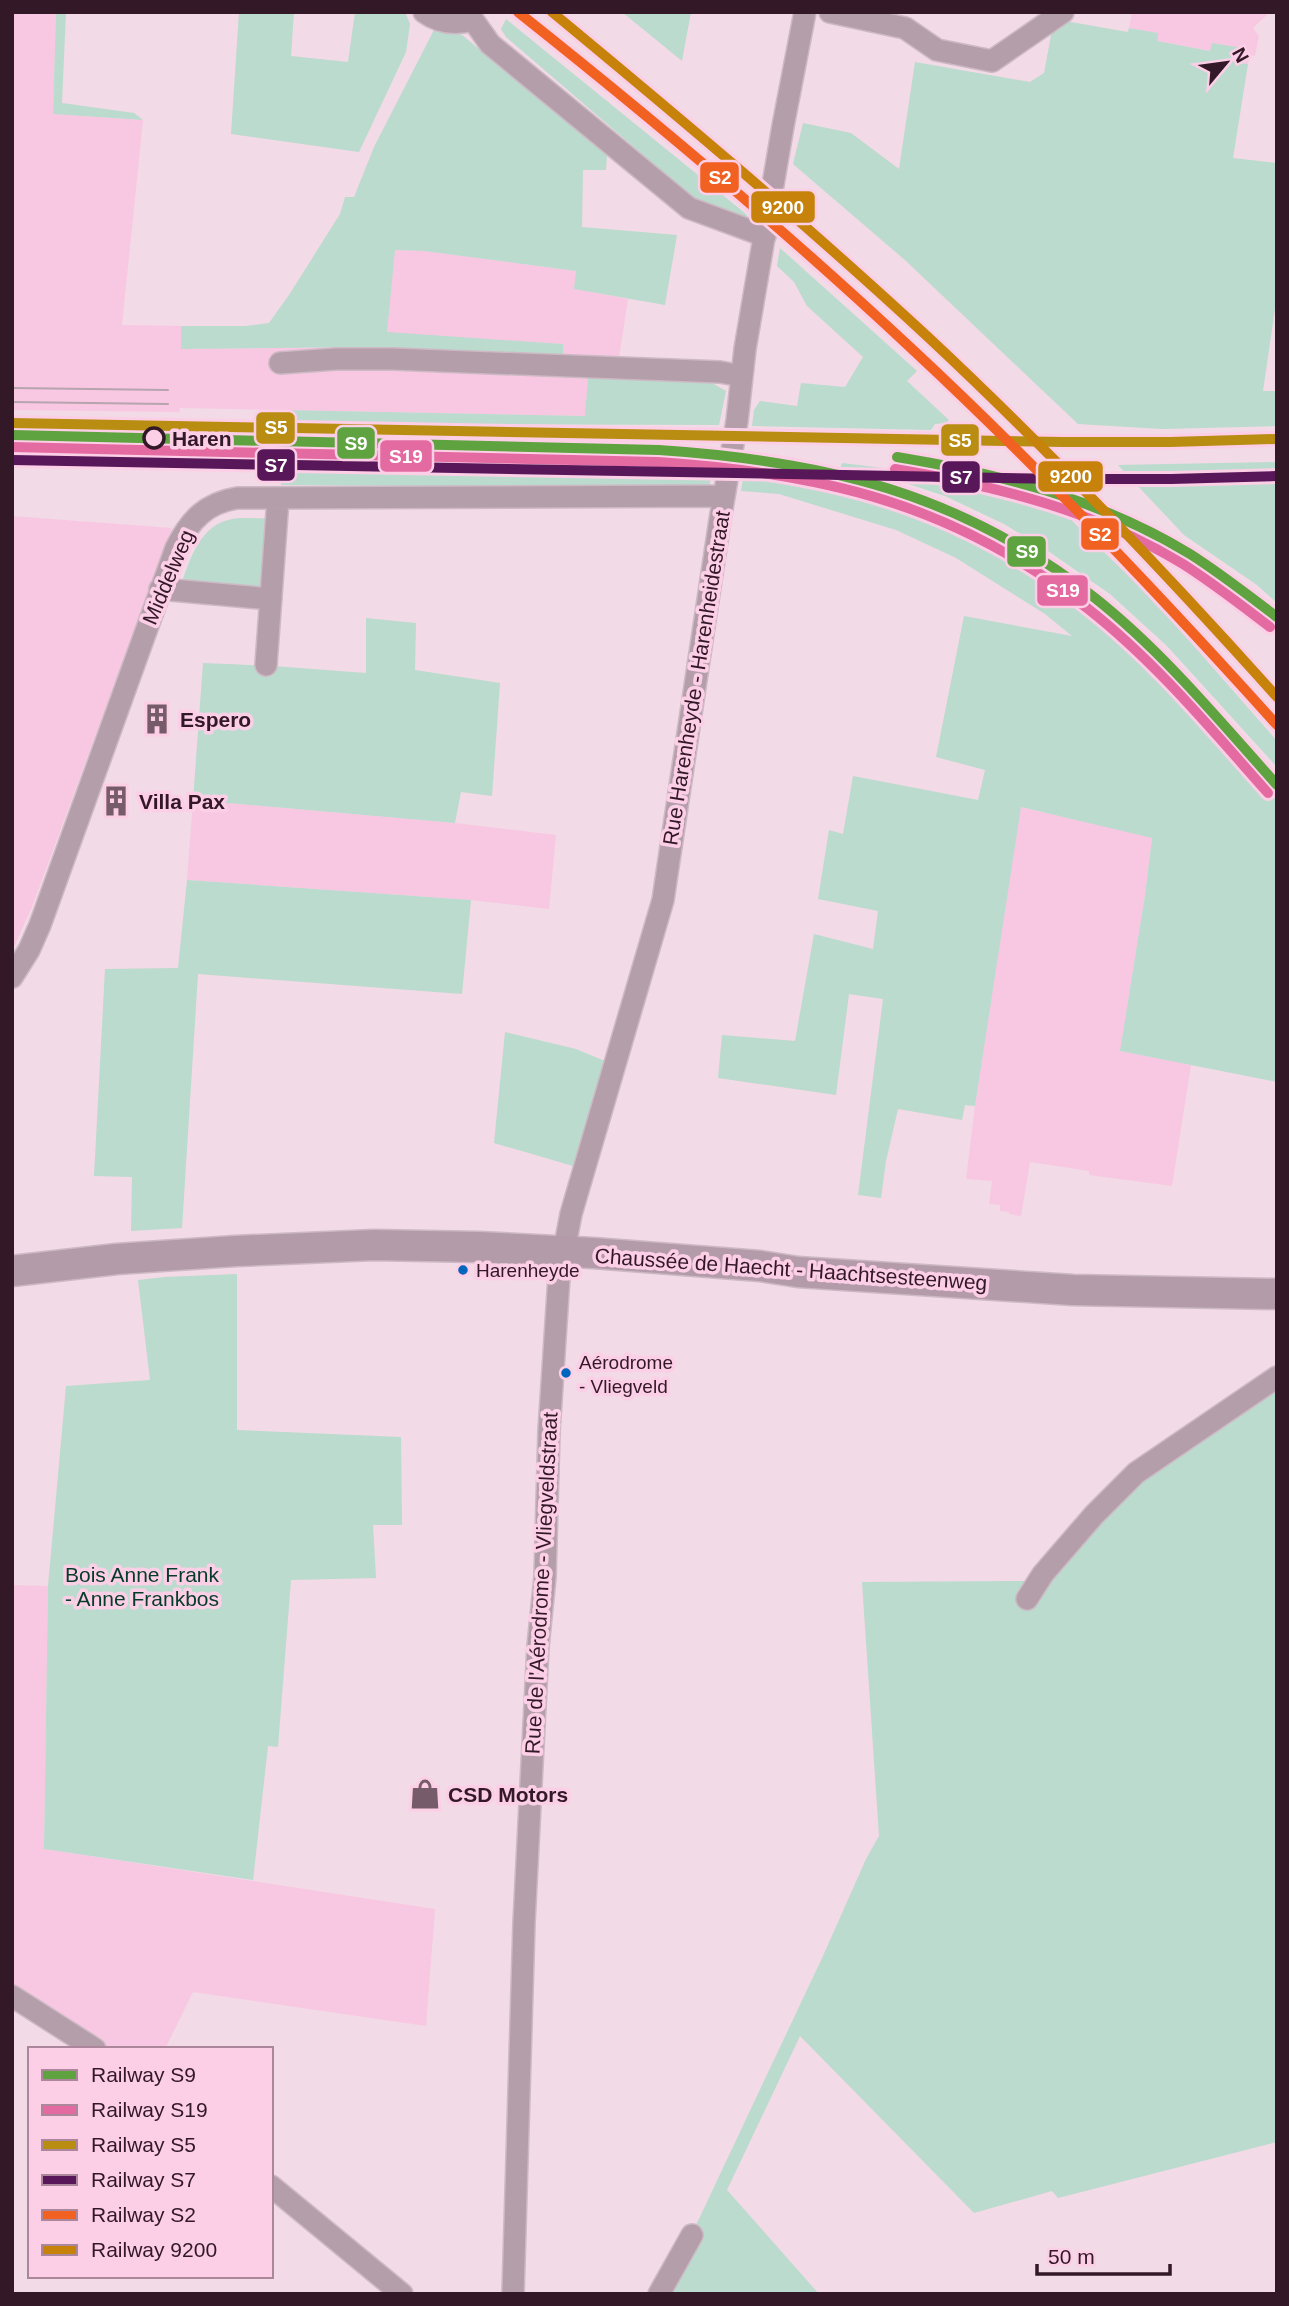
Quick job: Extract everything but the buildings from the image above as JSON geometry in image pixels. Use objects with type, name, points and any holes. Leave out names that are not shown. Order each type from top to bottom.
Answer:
[{"type":"main road","name":"Chaussée de Haecht - Haachtsesteenweg","points":[[12,1271],[117,1259],[374,1245],[563,1252],[760,1266],[798,1272],[1073,1290],[1277,1294]]},
{"type":"street","points":[[424,12],[446,22],[460,24],[476,16],[489,44],[689,208],[765,233]]},
{"type":"street","name":"Rue Harenheyde - Harenheidestraat","points":[[563,1252],[570,1214],[663,900],[742,376],[805,12]]},
{"type":"street","points":[[830,12],[905,28],[937,50],[992,61],[1063,12]]},
{"type":"street","points":[[280,363],[326,359],[393,359],[720,372],[742,376]]},
{"type":"street","name":"Middelweg","points":[[12,977],[37,933],[180,538],[206,509],[227,500],[725,492]]},
{"type":"street","points":[[266,665],[278,499]]},
{"type":"street","points":[[160,589],[271,599]]},
{"type":"street","name":"Rue de l'Aérodrome - Vliegveldstraat","points":[[513,2294],[524,1923],[538,1646],[545,1577],[549,1431],[558,1285],[563,1252]]},
{"type":"street","points":[[1027,1598],[1043,1574],[1094,1515],[1136,1473],[1277,1377]]},
{"type":"street","points":[[12,1996],[92,2047]]},
{"type":"street","points":[[273,2188],[402,2294]]},
{"type":"street","points":[[659,2294],[692,2235]]},
{"type":"shaded area","points":[[12,12],[56,12],[53,114],[143,120],[122,325],[181,326],[181,349],[368,347],[563,357],[563,344],[386,333],[395,250],[424,251],[577,271],[575,289],[628,299],[616,378],[588,377],[586,416],[180,408],[179,412],[12,410]]},
{"type":"shaded area","points":[[1132,12],[1270,12],[1253,28],[1259,36],[1255,56],[1250,55],[1248,64],[1239,63],[1241,48],[1211,51],[1156,41],[1157,33],[1129,28]]},
{"type":"shaded area","points":[[12,516],[172,528],[32,907],[12,951]]},
{"type":"shaded area","points":[[193,800],[455,823],[556,835],[549,909],[471,900],[187,880]]},
{"type":"shaded area","points":[[1020,807],[1152,837],[1120,1051],[1191,1065],[1172,1186],[1089,1175],[1089,1171],[1030,1162],[1021,1216],[1000,1211],[1000,1205],[989,1204],[992,1181],[966,1179]]},
{"type":"shaded area","points":[[12,1585],[48,1586],[44,1849],[435,1909],[426,2026],[193,1992],[166,2047],[104,2047],[12,1983]]},
{"type":"green space","points":[[56,12],[66,12],[62,103],[134,113],[143,120],[53,114]]},
{"type":"green space","points":[[239,12],[294,12],[291,56],[348,62],[355,12],[405,12],[410,24],[406,52],[359,152],[231,134]]},
{"type":"green space","points":[[622,12],[691,12],[682,61]]},
{"type":"green space","points":[[506,19],[746,214],[749,220],[699,203],[506,37],[501,29]]},
{"type":"green space","points":[[1065,21],[1128,32],[1129,28],[1158,33],[1157,41],[1210,51],[1212,43],[1242,48],[1239,63],[1248,64],[1233,158],[1277,163],[1277,295],[1263,391],[1277,391],[1277,426],[1162,429],[1078,424],[906,261],[793,164],[803,123],[851,133],[899,169],[915,62],[1030,82],[1044,73],[1052,30]]},
{"type":"green space","points":[[435,28],[462,35],[607,154],[606,170],[583,170],[582,227],[677,235],[665,305],[574,289],[576,271],[424,251],[395,250],[387,332],[563,344],[563,358],[368,347],[181,349],[181,326],[245,326],[269,323],[340,214],[345,197],[354,197],[374,147]]},
{"type":"green space","points":[[780,248],[917,371],[907,381],[949,420],[946,423],[935,424],[931,430],[752,426],[754,410],[760,401],[797,406],[801,383],[845,387],[863,357],[807,306],[794,282],[777,266]]},
{"type":"green space","points":[[588,377],[712,383],[726,391],[719,425],[404,424],[282,420],[282,410],[585,416]]},
{"type":"green space","points":[[281,453],[714,461],[709,488],[281,485]]},
{"type":"green space","points":[[1277,462],[1277,603],[1257,585],[1184,535],[1118,465]]},
{"type":"green space","points":[[842,463],[917,472],[1048,497],[1159,606],[1277,741],[1277,767],[1167,646],[1110,594],[1004,524],[945,496],[890,478],[841,467]]},
{"type":"green space","points":[[745,467],[818,476],[893,500],[969,529],[1046,573],[1105,616],[1173,682],[1277,800],[1277,1082],[1120,1051],[1152,838],[1021,807],[975,1106],[965,1105],[962,1120],[898,1109],[881,1198],[858,1195],[883,999],[849,994],[836,1095],[718,1078],[722,1035],[795,1041],[814,934],[873,949],[878,911],[818,899],[829,830],[843,834],[853,776],[978,800],[985,770],[936,757],[964,616],[1072,636],[1045,614],[956,558],[896,530],[779,494],[741,491]]},
{"type":"green space","points":[[266,518],[260,590],[182,582],[199,543],[212,528],[232,519]]},
{"type":"green space","points":[[366,618],[416,623],[415,670],[500,683],[492,796],[461,792],[455,823],[193,800],[203,663],[366,673]]},
{"type":"green space","points":[[187,880],[471,900],[462,994],[198,974],[182,1228],[131,1231],[132,1177],[94,1176],[105,969],[178,968]]},
{"type":"green space","points":[[505,1032],[576,1049],[605,1061],[573,1166],[494,1143]]},
{"type":"green space","name":"Bois Anne Frank - Anne Frankbos","points":[[237,1274],[237,1430],[401,1437],[402,1525],[373,1525],[376,1578],[291,1580],[278,1747],[268,1746],[253,1880],[44,1849],[48,1586],[66,1386],[150,1380],[138,1280]]},
{"type":"green space","points":[[1277,1383],[1277,2142],[1058,2198],[1052,2191],[974,2213],[800,2036],[727,2190],[819,2294],[654,2294],[698,2221],[879,1836],[862,1582],[1047,1579],[1140,1476]]},
{"type":"tram line","points":[[12,388],[168,390]]},
{"type":"tram line","points":[[12,402],[168,404]]},
{"type":"rail line","name":"S2","points":[[518,12],[719,177],[912,349],[1099,533],[1277,725]]},
{"type":"rail line","name":"9200","points":[[552,12],[836,253],[928,337],[1106,513],[1277,697]]},
{"type":"rail line","name":"S5","points":[[12,423],[1064,442],[1276,439]]},
{"type":"rail line","name":"S9","points":[[12,435],[659,450],[720,455],[835,474],[942,508],[994,532],[1045,562],[1095,598],[1144,641],[1277,785]]},
{"type":"rail line","name":"S19","points":[[12,447],[658,462],[776,475],[884,500],[936,519],[987,543],[1037,572],[1087,608],[1159,673],[1268,793]]},
{"type":"rail line","name":"S9","points":[[897,457],[974,472],[1048,491],[1121,518],[1190,554],[1277,617]]},
{"type":"rail line","name":"S7","points":[[12,460],[1064,479],[1277,476]]},
{"type":"rail line","name":"S19","points":[[895,469],[1007,492],[1115,529],[1183,564],[1270,627]]},
{"type":"place","name":"Haren","points":[[154,438]]},
{"type":"place","name":"Espero","points":[[157,719]]},
{"type":"place","name":"Villa Pax","points":[[116,801]]},
{"type":"place","name":"Harenheyde","points":[[463,1270]]},
{"type":"place","name":"Aérodrome - Vliegveld","points":[[566,1373]]},
{"type":"place","name":"CSD Motors","points":[[425,1794]]}]
